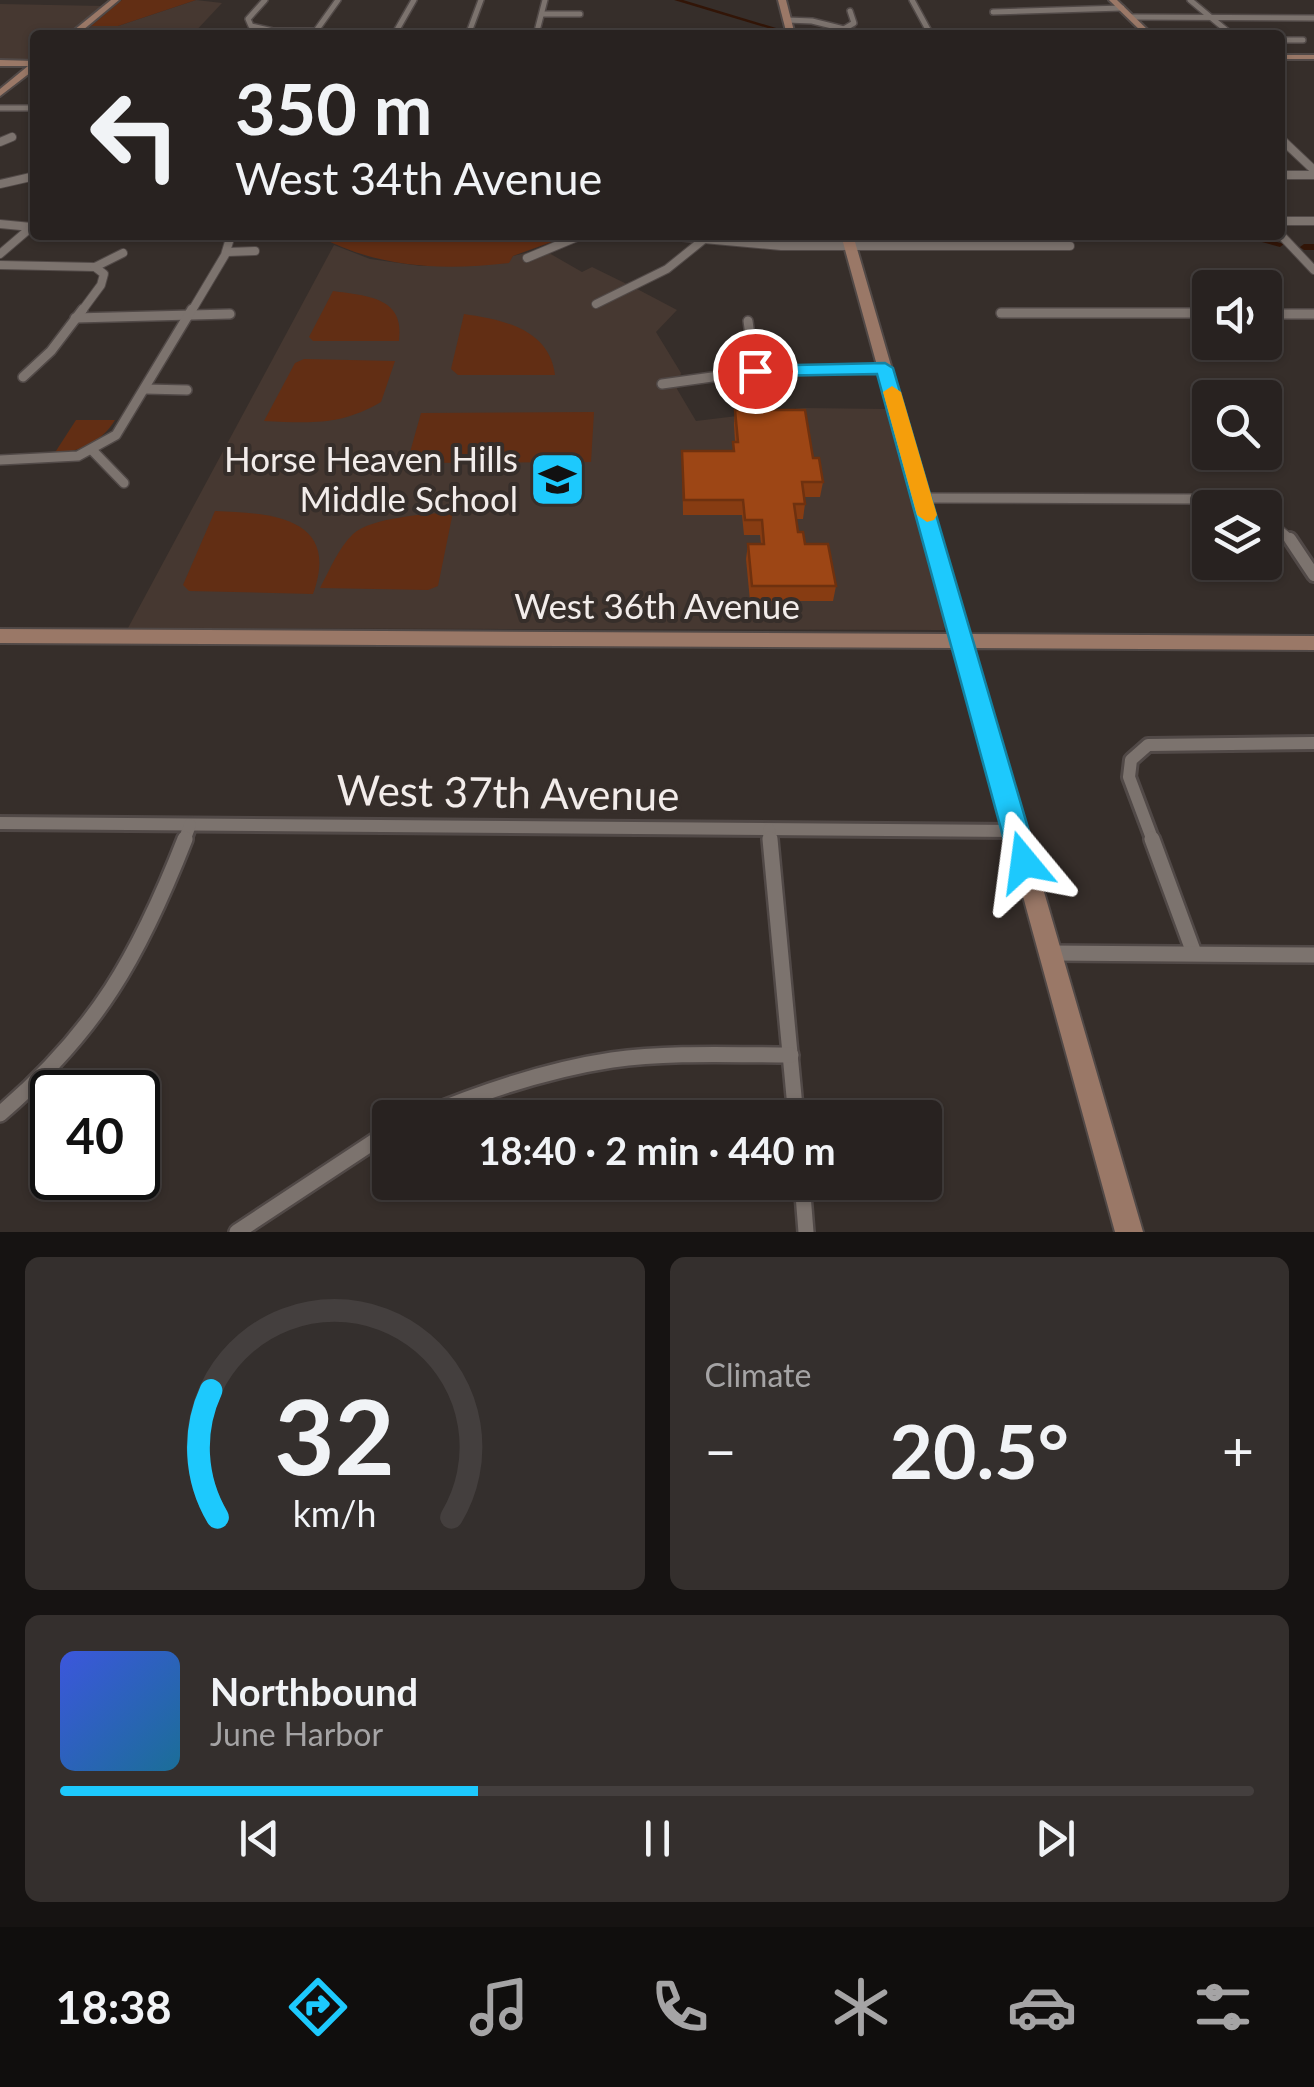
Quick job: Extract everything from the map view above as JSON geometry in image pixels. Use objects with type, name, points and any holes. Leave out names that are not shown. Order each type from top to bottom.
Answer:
[{"type":"street","points":[[78,30],[115,0]]},
{"type":"street","points":[[254,27],[248,19],[265,0]]},
{"type":"street","points":[[316,30],[338,0]]},
{"type":"street","points":[[397,30],[414,0]]},
{"type":"street","points":[[470,30],[481,0]]},
{"type":"street","points":[[537,30],[546,0]]},
{"type":"street","points":[[782,0],[790,30]]},
{"type":"street","points":[[912,0],[929,30]]},
{"type":"street","points":[[1113,0],[1144,30]]},
{"type":"street","points":[[1190,0],[1226,30]]},
{"type":"street","points":[[993,12],[1122,8]]},
{"type":"street","points":[[844,29],[854,24],[850,12]]},
{"type":"street","points":[[542,14],[580,14]]},
{"type":"street","points":[[1130,17],[1313,18]]},
{"type":"street","points":[[787,20],[848,30]]},
{"type":"street","points":[[241,30],[284,30]]},
{"type":"street","points":[[1285,40],[1303,40]]},
{"type":"street","points":[[1285,57],[1314,57]]},
{"type":"street","points":[[0,64],[30,64]]},
{"type":"street","points":[[0,93],[30,68]]},
{"type":"street","points":[[0,108],[30,108]]},
{"type":"street","points":[[0,142],[12,137]]},
{"type":"street","points":[[1285,143],[1314,172]]},
{"type":"street","points":[[1285,175],[1314,172]]},
{"type":"street","points":[[0,184],[30,177]]},
{"type":"street","points":[[1285,221],[1314,220]]},
{"type":"street","points":[[0,227],[30,228]]},
{"type":"street","points":[[0,254],[30,228]]},
{"type":"street","points":[[1285,239],[1314,270]]},
{"type":"street","points":[[0,460],[62,460],[93,450],[116,435],[228,252],[230,240]]},
{"type":"street","points":[[528,258],[570,240]]},
{"type":"street","points":[[596,304],[667,269],[703,240]]},
{"type":"street","points":[[800,240],[1070,246]]},
{"type":"street","points":[[1013,240],[1016,246]]},
{"type":"street","points":[[848,241],[1130,1232]]},
{"type":"street","points":[[228,252],[256,251]]},
{"type":"street","points":[[0,265],[95,267],[123,253]]},
{"type":"street","points":[[23,377],[51,351],[104,280],[104,274],[95,267]]},
{"type":"street","points":[[1001,313],[1192,314]]},
{"type":"street","points":[[76,318],[230,314]]},
{"type":"street","points":[[1282,314],[1314,314]]},
{"type":"street","points":[[748,321],[755,371]]},
{"type":"street","points":[[662,384],[755,371],[885,368]]},
{"type":"street","points":[[145,390],[187,390]]},
{"type":"street","points":[[93,450],[124,482]]},
{"type":"street","points":[[922,498],[1192,499]]},
{"type":"street","points":[[1282,532],[1314,575]]},
{"type":"street","name":"West 36th Avenue","points":[[0,636],[1314,643]]},
{"type":"street","points":[[1194,953],[1129,777],[1131,760],[1142,749],[1159,742],[1314,743]]},
{"type":"street","name":"West 37th Avenue","points":[[0,823],[1016,831]]},
{"type":"street","points":[[0,1114],[66,1054],[129,970],[149,931],[190,825]]},
{"type":"street","points":[[769,830],[795,1100]]},
{"type":"street","points":[[1050,953],[1314,954]]},
{"type":"street","points":[[461,1100],[581,1065],[641,1057],[791,1055]]},
{"type":"street","points":[[237,1232],[372,1143]]},
{"type":"street","points":[[803,1200],[806,1232]]},
{"type":"shaded area","points":[[122,0],[196,0],[118,26],[91,26]]},
{"type":"shaded area","points":[[196,0],[222,3],[197,30],[86,30],[91,26],[118,26]]},
{"type":"shaded area","points":[[0,4],[103,6],[72,30],[30,30],[30,60],[0,61]]},
{"type":"shaded area","points":[[326,240],[557,240],[513,256],[509,263],[458,267],[386,260]]},
{"type":"shaded area","name":"Horse Heaven Hills Middle School","points":[[334,245],[370,259],[421,266],[508,263],[513,256],[542,249],[582,272],[592,267],[677,310],[656,332],[681,373],[677,389],[696,421],[804,408],[886,409],[946,624],[944,630],[128,628]]},
{"type":"shaded area","points":[[333,291],[371,297],[390,307],[399,326],[399,341],[313,341],[309,337]]},
{"type":"shaded area","points":[[464,314],[509,324],[534,337],[551,359],[555,375],[458,375],[451,369]]},
{"type":"shaded area","points":[[304,359],[395,361],[381,402],[366,410],[324,421],[264,421],[295,363]]},
{"type":"shaded area","points":[[594,412],[591,462],[407,463],[421,413]]},
{"type":"shaded area","points":[[76,420],[115,420],[89,444],[54,454]]},
{"type":"shaded area","points":[[215,511],[278,518],[309,534],[317,549],[319,568],[313,594],[189,591],[183,585]]},
{"type":"shaded area","points":[[453,512],[438,586],[428,590],[320,588],[343,546],[362,528],[401,517]]},
{"type":"building","points":[[735,410],[805,410],[813,458],[819,458],[823,482],[802,482],[805,504],[794,504],[798,532],[803,532],[805,544],[828,544],[836,586],[752,586],[748,544],[764,544],[762,520],[745,520],[743,500],[684,500],[682,451],[734,451],[733,442],[738,442]]},
{"type":"waterway","points":[[677,0],[780,30]]},
{"type":"waterway","points":[[1262,240],[1280,244]]},
{"type":"waterway","points":[[1304,247],[1314,247]]},
{"type":"slow traffic","points":[[892,392],[927,515]]},
{"type":"place","name":"Horse Heaven Hills Middle School","points":[[557,480]]},
{"type":"route","points":[[755,371],[885,368],[1024,862]]}]
